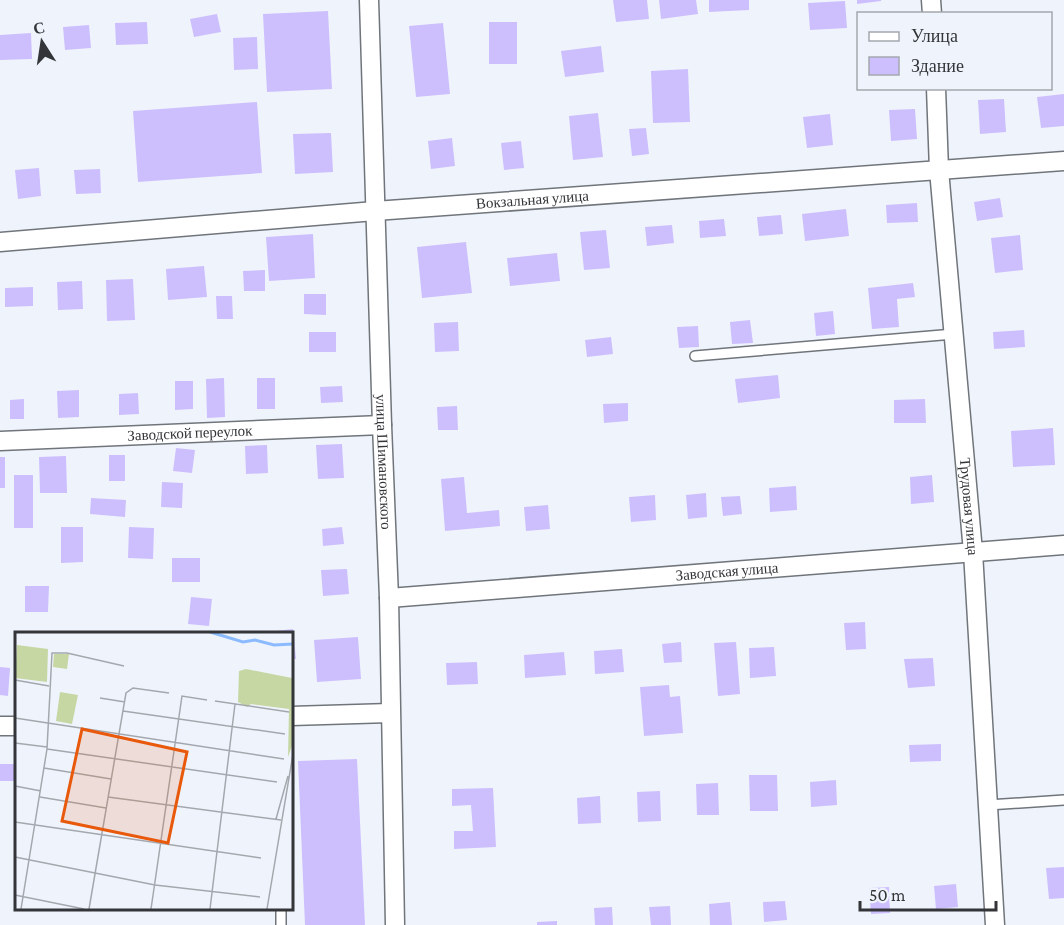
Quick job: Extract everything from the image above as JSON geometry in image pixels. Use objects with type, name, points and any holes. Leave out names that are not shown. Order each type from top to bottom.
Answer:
[{"type":"street","name":"улица Шимановского","points":[[369,0],[389,598],[395,925]]},
{"type":"street","name":"Трудовая улица","points":[[936,90],[939,170],[973,552],[996,925]]},
{"type":"street","name":"Вокзальная улица","points":[[0,242],[375,211],[1064,161]]},
{"type":"street","name":"Заводской переулок","points":[[0,441],[382,425]]},
{"type":"street","name":"Заводская улица","points":[[389,598],[1064,545]]},
{"type":"street","points":[[292,716],[390,713]]},
{"type":"lane","points":[[695,356],[954,334]]},
{"type":"lane","points":[[988,805],[1064,800]]},
{"type":"building","points":[[613,0],[647,0],[649,19],[616,22]]},
{"type":"building","points":[[659,0],[696,0],[698,14],[661,19]]},
{"type":"building","points":[[709,0],[749,0],[749,10],[709,12]]},
{"type":"building","points":[[857,0],[881,0],[881,1],[857,4]]},
{"type":"building","points":[[845,1],[847,28],[810,30],[808,3]]},
{"type":"building","points":[[328,11],[332,89],[267,92],[263,14]]},
{"type":"building","points":[[217,14],[221,32],[194,37],[190,19]]},
{"type":"building","points":[[147,22],[148,44],[116,45],[115,23]]},
{"type":"building","points":[[489,22],[517,22],[517,64],[489,64]]},
{"type":"building","points":[[443,23],[450,94],[416,97],[409,26]]},
{"type":"building","points":[[89,25],[91,48],[65,50],[63,27]]},
{"type":"building","points":[[31,33],[32,59],[0,60],[0,35]]},
{"type":"building","points":[[257,37],[258,69],[234,70],[233,38]]},
{"type":"building","points":[[601,46],[604,72],[565,77],[561,51]]},
{"type":"building","points":[[688,69],[690,122],[653,123],[651,71]]},
{"type":"building","points":[[1064,94],[1064,126],[1041,128],[1037,97]]},
{"type":"building","points":[[1004,99],[1006,132],[980,134],[978,100]]},
{"type":"building","points":[[257,102],[262,173],[138,182],[133,111]]},
{"type":"building","points":[[915,109],[917,139],[891,141],[889,110]]},
{"type":"building","points":[[598,113],[603,157],[573,160],[569,116]]},
{"type":"building","points":[[830,114],[833,145],[807,148],[803,117]]},
{"type":"building","points":[[646,128],[649,154],[632,156],[629,129]]},
{"type":"building","points":[[331,133],[333,172],[295,174],[293,134]]},
{"type":"building","points":[[452,138],[455,166],[431,169],[428,141]]},
{"type":"building","points":[[521,141],[524,168],[504,170],[501,143]]},
{"type":"building","points":[[39,168],[41,196],[18,199],[15,170]]},
{"type":"building","points":[[100,169],[101,193],[76,194],[74,170]]},
{"type":"building","points":[[1000,198],[1003,217],[977,221],[974,202]]},
{"type":"building","points":[[917,203],[918,222],[887,223],[886,205]]},
{"type":"building","points":[[846,209],[849,236],[805,241],[802,214]]},
{"type":"building","points":[[781,215],[783,234],[759,236],[757,217]]},
{"type":"building","points":[[724,219],[726,236],[700,238],[699,221]]},
{"type":"building","points":[[672,225],[674,243],[647,246],[645,227]]},
{"type":"building","points":[[606,230],[610,268],[584,270],[580,232]]},
{"type":"building","points":[[313,234],[315,278],[269,281],[266,237]]},
{"type":"building","points":[[1020,235],[1023,270],[995,273],[991,238]]},
{"type":"building","points":[[466,242],[472,293],[422,298],[417,247]]},
{"type":"building","points":[[557,253],[560,281],[510,286],[507,258]]},
{"type":"building","points":[[204,266],[207,297],[168,300],[166,269]]},
{"type":"building","points":[[265,270],[265,291],[244,291],[243,271]]},
{"type":"building","points":[[133,279],[135,320],[107,321],[106,280]]},
{"type":"building","points":[[82,281],[83,309],[58,310],[57,282]]},
{"type":"building","points":[[913,283],[915,297],[897,299],[899,327],[872,329],[868,288]]},
{"type":"building","points":[[33,287],[33,306],[5,307],[5,288]]},
{"type":"building","points":[[304,294],[326,294],[326,315],[304,314]]},
{"type":"building","points":[[216,296],[232,296],[233,319],[217,319]]},
{"type":"building","points":[[833,311],[835,334],[816,336],[814,313]]},
{"type":"building","points":[[750,320],[753,343],[732,344],[730,322]]},
{"type":"building","points":[[458,322],[459,351],[435,352],[434,323]]},
{"type":"building","points":[[698,326],[699,347],[679,348],[677,327]]},
{"type":"building","points":[[1024,330],[1025,347],[994,349],[993,332]]},
{"type":"building","points":[[309,332],[336,332],[336,352],[309,352]]},
{"type":"building","points":[[611,337],[613,354],[587,357],[585,340]]},
{"type":"building","points":[[778,375],[780,398],[738,403],[735,379]]},
{"type":"building","points":[[224,378],[225,417],[207,418],[206,379]]},
{"type":"building","points":[[257,378],[275,378],[275,409],[257,409]]},
{"type":"building","points":[[175,381],[193,381],[193,409],[175,410]]},
{"type":"building","points":[[342,386],[343,402],[321,403],[320,387]]},
{"type":"building","points":[[79,390],[79,417],[58,418],[57,391]]},
{"type":"building","points":[[138,393],[139,414],[119,415],[119,394]]},
{"type":"building","points":[[24,399],[24,419],[10,419],[10,400]]},
{"type":"building","points":[[925,399],[926,423],[894,423],[894,400]]},
{"type":"building","points":[[628,403],[628,421],[604,423],[603,404]]},
{"type":"building","points":[[457,406],[458,430],[438,430],[437,407]]},
{"type":"building","points":[[1053,428],[1055,465],[1013,467],[1011,431]]},
{"type":"building","points":[[342,444],[344,478],[318,479],[316,445]]},
{"type":"building","points":[[267,445],[268,473],[246,474],[245,446]]},
{"type":"building","points":[[176,448],[195,450],[192,473],[173,471]]},
{"type":"building","points":[[109,455],[125,455],[125,481],[109,481]]},
{"type":"building","points":[[66,456],[67,493],[40,493],[39,457]]},
{"type":"building","points":[[0,457],[5,457],[5,488],[0,488]]},
{"type":"building","points":[[14,475],[33,475],[33,528],[14,528]]},
{"type":"building","points":[[932,475],[934,502],[911,504],[910,477]]},
{"type":"building","points":[[464,477],[467,513],[499,510],[500,526],[445,531],[441,479]]},
{"type":"building","points":[[162,482],[183,483],[182,508],[161,507]]},
{"type":"building","points":[[796,486],[797,510],[770,512],[769,488]]},
{"type":"building","points":[[706,493],[707,517],[688,519],[686,495]]},
{"type":"building","points":[[655,495],[656,520],[631,522],[629,497]]},
{"type":"building","points":[[740,496],[742,514],[723,516],[721,497]]},
{"type":"building","points":[[91,498],[126,500],[125,517],[90,514]]},
{"type":"building","points":[[548,505],[550,529],[526,531],[524,507]]},
{"type":"building","points":[[61,527],[83,527],[83,562],[61,563]]},
{"type":"building","points":[[129,527],[154,528],[153,559],[128,558]]},
{"type":"building","points":[[342,527],[344,544],[323,546],[322,529]]},
{"type":"building","points":[[172,558],[200,558],[200,582],[172,582]]},
{"type":"building","points":[[347,569],[349,594],[323,596],[321,570]]},
{"type":"building","points":[[25,586],[49,586],[48,612],[25,612]]},
{"type":"building","points":[[191,597],[212,599],[209,626],[188,624]]},
{"type":"building","points":[[865,622],[866,649],[846,650],[844,623]]},
{"type":"building","points":[[293,629],[296,659],[292,659],[292,632],[276,631]]},
{"type":"building","points":[[358,637],[361,679],[317,682],[314,640]]},
{"type":"building","points":[[681,642],[682,662],[664,663],[662,644]]},
{"type":"building","points":[[736,642],[740,694],[718,696],[714,643]]},
{"type":"building","points":[[774,647],[776,676],[750,678],[749,648]]},
{"type":"building","points":[[622,649],[624,672],[595,674],[594,651]]},
{"type":"building","points":[[564,652],[566,675],[525,678],[524,655]]},
{"type":"building","points":[[933,658],[935,686],[908,688],[904,659]]},
{"type":"building","points":[[477,662],[478,684],[447,685],[446,663]]},
{"type":"building","points":[[0,667],[10,668],[8,696],[0,695]]},
{"type":"building","points":[[669,685],[670,697],[680,696],[683,733],[644,736],[640,687]]},
{"type":"building","points":[[941,744],[941,761],[910,762],[909,745]]},
{"type":"building","points":[[357,759],[365,925],[305,925],[298,761]]},
{"type":"building","points":[[0,764],[15,764],[15,781],[0,781]]},
{"type":"building","points":[[749,775],[777,775],[778,811],[750,811]]},
{"type":"building","points":[[836,780],[837,805],[811,807],[810,782]]},
{"type":"building","points":[[718,783],[719,815],[697,815],[696,784]]},
{"type":"building","points":[[493,788],[496,847],[454,849],[454,831],[473,831],[471,805],[452,806],[452,789]]},
{"type":"building","points":[[660,791],[661,821],[638,822],[637,792]]},
{"type":"building","points":[[600,796],[601,823],[578,824],[577,798]]},
{"type":"building","points":[[1064,867],[1064,898],[1049,899],[1046,868]]},
{"type":"building","points":[[956,884],[958,907],[936,909],[934,886]]},
{"type":"building","points":[[889,887],[890,913],[871,914],[869,888]]},
{"type":"building","points":[[785,901],[787,920],[764,922],[763,902]]},
{"type":"building","points":[[730,902],[732,925],[710,925],[709,904]]},
{"type":"building","points":[[670,906],[671,925],[651,925],[649,907]]},
{"type":"building","points":[[612,907],[613,925],[595,925],[594,908]]},
{"type":"building","points":[[557,921],[557,925],[537,925],[537,922]]}]
